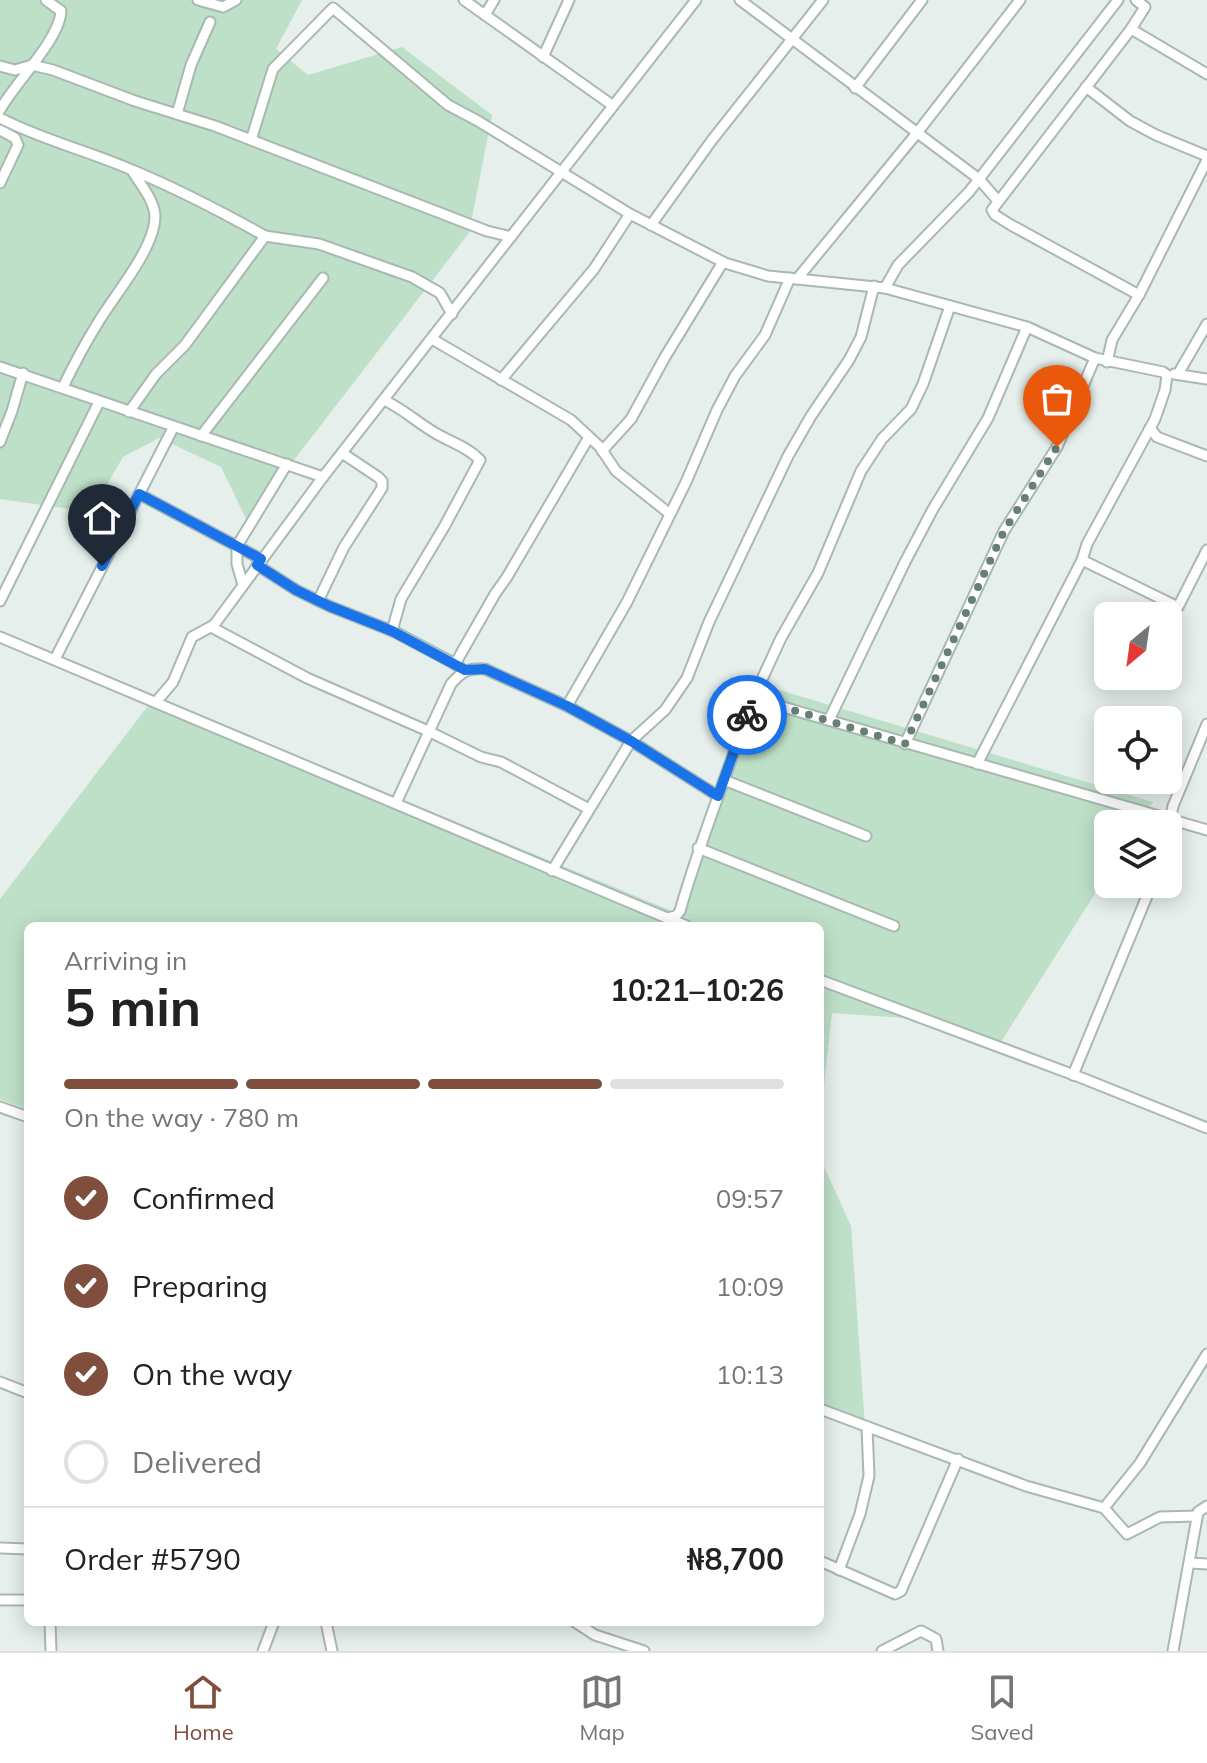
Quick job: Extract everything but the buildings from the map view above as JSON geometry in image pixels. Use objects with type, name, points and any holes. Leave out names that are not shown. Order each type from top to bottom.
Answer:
[{"type":"street","points":[[0,110],[52,37],[62,16],[61,11],[46,0]]},
{"type":"street","points":[[198,0],[223,7],[236,0]]},
{"type":"street","points":[[325,0],[436,97],[630,214],[723,262],[768,276],[885,288],[1027,327],[1107,362],[1207,379]]},
{"type":"street","points":[[464,0],[612,105]]},
{"type":"street","points":[[485,15],[494,0]]},
{"type":"street","points":[[543,57],[569,0]]},
{"type":"street","points":[[156,702],[173,682],[189,641],[211,627],[323,477],[696,0]]},
{"type":"street","points":[[740,0],[979,179],[998,201]]},
{"type":"street","points":[[651,225],[712,140],[823,0]]},
{"type":"street","points":[[855,88],[922,0]]},
{"type":"street","points":[[567,706],[627,602],[735,376],[765,335],[794,278],[917,133],[1020,0]]},
{"type":"street","points":[[885,288],[898,265],[979,179],[1118,0]]},
{"type":"street","points":[[1136,0],[1145,7],[1131,29],[992,210],[995,215],[1139,295]]},
{"type":"street","points":[[251,140],[273,69],[333,8]]},
{"type":"street","points":[[177,114],[191,65],[210,22]]},
{"type":"street","points":[[1131,29],[1207,74]]},
{"type":"street","points":[[0,66],[15,70],[32,65],[53,70],[251,140],[487,231],[511,237]]},
{"type":"street","points":[[1086,87],[1143,128],[1207,158],[1139,295],[1112,340],[1107,362]]},
{"type":"street","points":[[0,118],[29,133],[131,169],[201,201],[265,236],[319,244],[412,277],[440,293],[452,314]]},
{"type":"street","points":[[0,130],[15,138],[18,145],[0,183]]},
{"type":"street","points":[[63,387],[154,228],[155,213],[151,201],[131,169]]},
{"type":"street","points":[[501,380],[594,269],[630,214]]},
{"type":"street","points":[[487,231],[498,254]]},
{"type":"street","points":[[129,412],[156,374],[185,345],[265,236]]},
{"type":"street","points":[[602,451],[631,419],[723,262]]},
{"type":"street","points":[[201,436],[323,278]]},
{"type":"street","points":[[552,871],[631,741],[665,710],[687,678],[709,622],[788,456],[861,337],[874,286]]},
{"type":"street","points":[[669,919],[680,911],[698,848],[751,703],[781,638],[818,573],[861,471],[882,439],[911,409],[950,306]]},
{"type":"street","points":[[1178,374],[1207,324]]},
{"type":"street","points":[[829,720],[905,562],[988,418],[1027,327]]},
{"type":"street","points":[[432,339],[564,415],[602,451],[616,471],[670,514]]},
{"type":"street","points":[[905,744],[1004,531],[1057,447],[1095,358]]},
{"type":"street","points":[[0,367],[323,477]]},
{"type":"street","points":[[977,764],[1082,560],[1087,544],[1150,428],[1165,390],[1167,375],[1163,372]]},
{"type":"street","points":[[0,442],[23,373]]},
{"type":"street","points":[[384,400],[410,413],[430,430],[472,452],[480,460],[401,599],[392,631]]},
{"type":"street","points":[[0,601],[99,402]]},
{"type":"street","points":[[55,659],[173,428]]},
{"type":"street","points":[[1150,428],[1157,437],[1207,456]]},
{"type":"street","points":[[455,664],[589,437]]},
{"type":"street","points":[[318,601],[344,547],[382,488],[378,477],[342,453]]},
{"type":"street","points":[[243,585],[237,564],[237,546],[287,464]]},
{"type":"street","points":[[139,494],[237,546],[318,601],[392,631],[465,670],[485,669],[567,706],[631,741],[718,796]]},
{"type":"street","points":[[1082,560],[1178,607],[1207,550]]},
{"type":"street","points":[[211,627],[307,678],[481,757],[501,762],[589,809]]},
{"type":"street","points":[[0,637],[677,922]]},
{"type":"street","points":[[396,803],[451,684],[465,670]]},
{"type":"street","points":[[751,703],[783,707],[1140,810]]},
{"type":"street","points":[[1173,810],[1207,724]]},
{"type":"street","points":[[724,780],[866,836]]},
{"type":"street","points":[[1182,822],[1207,830]]},
{"type":"street","points":[[698,848],[894,926]]},
{"type":"street","points":[[1073,1075],[1146,898]]},
{"type":"street","points":[[824,982],[1207,1128]]},
{"type":"street","points":[[0,1107],[24,1116]]},
{"type":"street","points":[[1104,1508],[1140,1463],[1207,1354]]},
{"type":"street","points":[[0,1382],[24,1391]]},
{"type":"street","points":[[824,1411],[1026,1486],[1104,1508],[1127,1534],[1160,1517],[1197,1516]]},
{"type":"street","points":[[839,1570],[860,1514],[869,1476],[867,1427]]},
{"type":"street","points":[[824,1563],[895,1594],[901,1591],[958,1459]]},
{"type":"street","points":[[1173,1651],[1197,1516],[1207,1506]]},
{"type":"street","points":[[0,1548],[24,1549]]},
{"type":"street","points":[[1191,1563],[1207,1564]]},
{"type":"street","points":[[0,1600],[24,1600]]},
{"type":"street","points":[[50,1626],[51,1650],[62,1651]]},
{"type":"street","points":[[263,1651],[272,1626]]},
{"type":"street","points":[[327,1626],[332,1651]]},
{"type":"street","points":[[581,1626],[595,1635],[644,1651]]},
{"type":"street","points":[[882,1651],[921,1631],[936,1639],[938,1651]]},
{"type":"green space","points":[[0,0],[302,0],[276,49],[308,75],[402,47],[492,115],[469,233],[247,521],[221,467],[159,438],[123,457],[91,512],[0,499]]},
{"type":"green space","points":[[766,686],[1094,784],[1094,794],[1126,794],[1153,802],[1148,810],[1094,810],[1094,895],[1001,1042],[905,1018],[832,1013],[824,1086],[824,922],[24,922],[24,1108],[0,1099],[0,899],[154,698],[677,913]]},
{"type":"green space","points":[[824,1167],[851,1226],[865,1427],[824,1412]]},
{"type":"way so far","points":[[747,715],[751,703],[783,707],[905,744],[1004,531],[1057,447]]},
{"type":"route","points":[[102,566],[139,494],[261,559],[257,565],[296,590],[371,621],[465,670],[485,669],[567,706],[631,741],[718,796],[747,715]]}]
